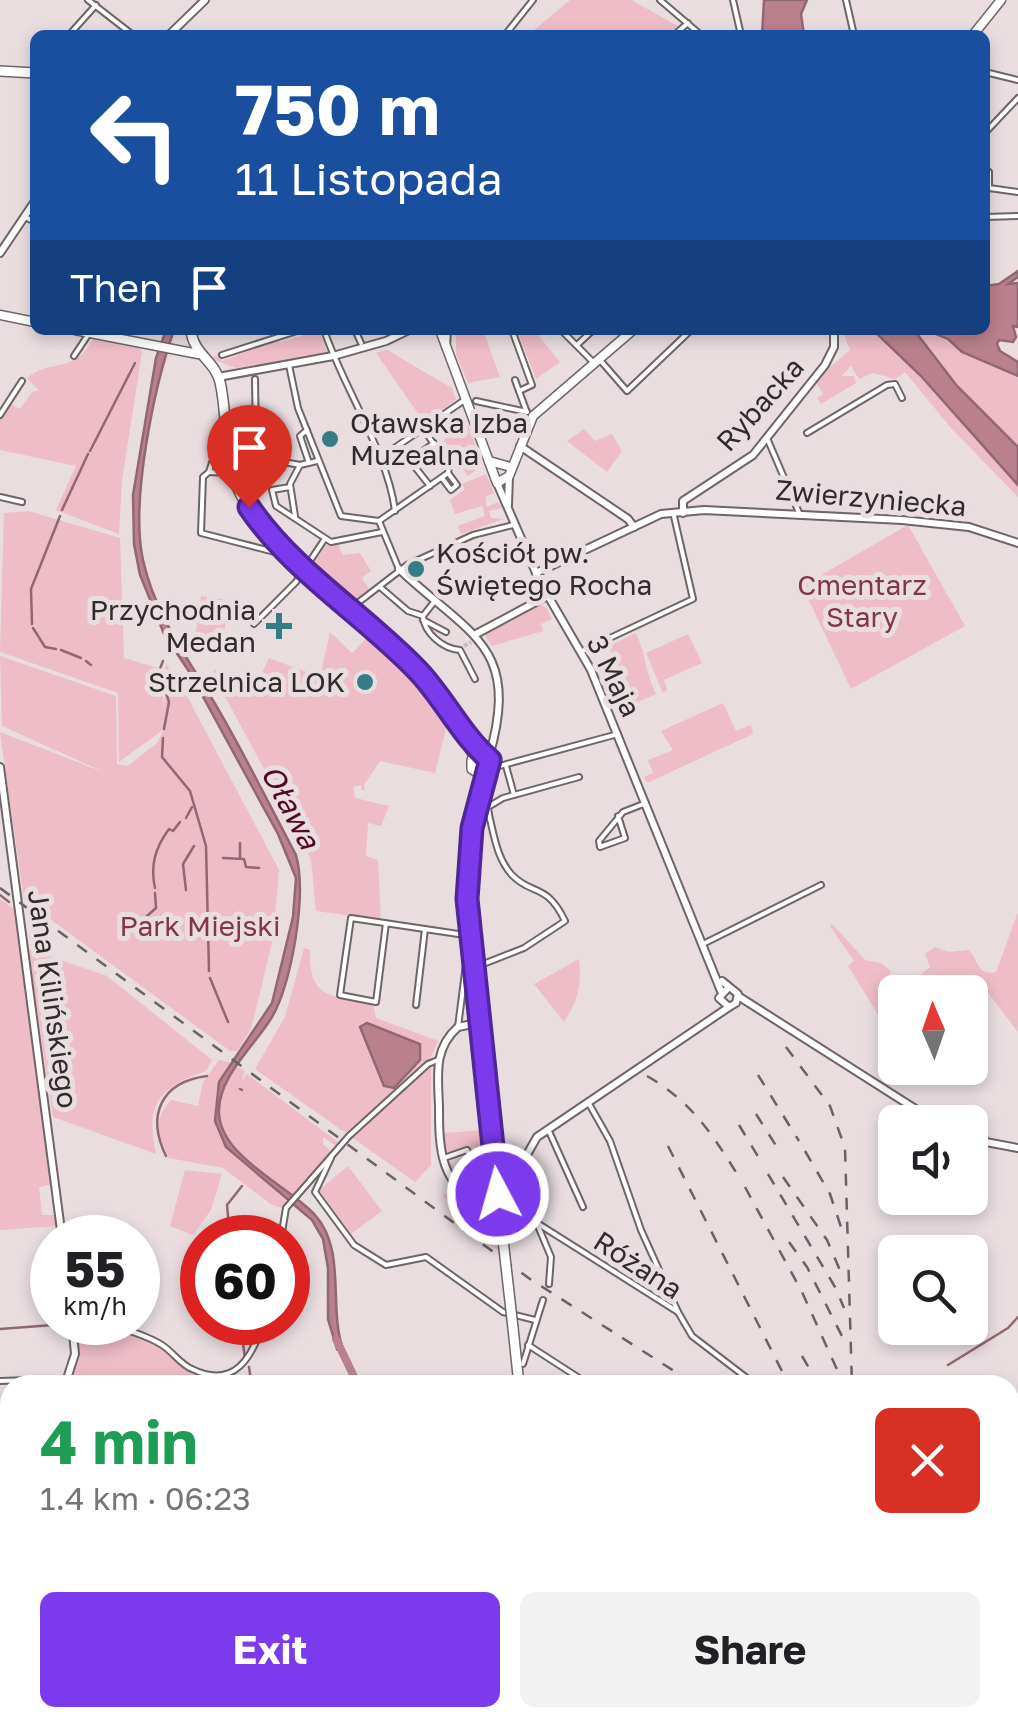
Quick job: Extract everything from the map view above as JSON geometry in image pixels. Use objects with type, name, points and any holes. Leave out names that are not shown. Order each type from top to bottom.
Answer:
[{"type":"main road","points":[[977,30],[1000,0]]},
{"type":"main road","points":[[0,70],[30,73]]},
{"type":"main road","points":[[0,315],[30,321]]},
{"type":"main road","points":[[99,335],[198,354]]},
{"type":"main road","points":[[177,351],[187,335]]},
{"type":"main road","points":[[192,335],[198,354],[218,377],[225,443],[242,497],[286,555],[418,671],[485,761],[468,876],[470,966],[518,1375]]},
{"type":"main road","name":"3 Maja","points":[[442,335],[471,400],[496,480]]},
{"type":"main road","points":[[496,480],[520,446],[530,414],[628,335]]},
{"type":"main road","points":[[489,462],[510,463]]},
{"type":"main road","points":[[496,480],[510,476],[510,463]]},
{"type":"street","points":[[88,0],[127,30]]},
{"type":"street","points":[[174,30],[205,0]]},
{"type":"street","points":[[510,30],[532,0]]},
{"type":"street","points":[[660,0],[696,30]]},
{"type":"street","points":[[733,0],[740,30]]},
{"type":"street","points":[[846,0],[853,30]]},
{"type":"street","points":[[73,30],[96,3]]},
{"type":"street","points":[[680,30],[688,23]]},
{"type":"street","points":[[990,73],[1018,80]]},
{"type":"street","points":[[990,128],[1018,98]]},
{"type":"street","points":[[990,188],[1018,192]]},
{"type":"street","points":[[0,253],[30,208]]},
{"type":"street","points":[[990,217],[1018,216]]},
{"type":"street","points":[[24,217],[30,220]]},
{"type":"street","points":[[74,356],[89,335]]},
{"type":"street","points":[[222,355],[284,335]]},
{"type":"street","points":[[326,335],[376,452],[394,511]]},
{"type":"street","points":[[357,335],[361,343]]},
{"type":"street","points":[[218,377],[333,356],[399,335]]},
{"type":"street","name":"3 Maja","points":[[446,348],[447,335]]},
{"type":"street","points":[[514,335],[532,385],[519,391]]},
{"type":"street","points":[[566,335],[627,390],[686,335]]},
{"type":"street","points":[[577,345],[588,335]]},
{"type":"street","name":"Rybacka","points":[[679,513],[696,495],[750,458],[768,440],[825,365],[834,347],[834,335]]},
{"type":"street","points":[[290,365],[318,463],[341,516],[378,521],[386,518],[448,473],[449,467],[423,428]]},
{"type":"street","points":[[209,366],[234,374]]},
{"type":"street","points":[[254,379],[256,443],[262,458],[300,465],[318,463]]},
{"type":"street","points":[[515,380],[530,414]]},
{"type":"street","points":[[0,415],[22,381]]},
{"type":"street","points":[[807,433],[888,386],[895,384],[902,398]]},
{"type":"street","points":[[376,452],[393,448],[471,400],[530,414]]},
{"type":"street","points":[[307,430],[300,436],[308,463]]},
{"type":"street","points":[[768,440],[800,515]]},
{"type":"street","points":[[225,443],[216,447],[203,480],[202,535],[286,555]]},
{"type":"street","points":[[409,461],[434,443]]},
{"type":"street","points":[[520,446],[628,519],[634,527]]},
{"type":"street","points":[[393,448],[430,486]]},
{"type":"street","points":[[296,519],[290,487],[300,465]]},
{"type":"street","points":[[209,472],[232,472]]},
{"type":"street","points":[[442,478],[452,490],[458,485],[448,473]]},
{"type":"street","points":[[501,526],[509,513],[510,476]]},
{"type":"street","name":"3 Maja","points":[[496,480],[547,596],[580,652],[618,734],[731,1002]]},
{"type":"street","points":[[290,487],[272,490],[280,511],[324,540],[338,543],[382,533]]},
{"type":"street","points":[[696,495],[702,510]]},
{"type":"street","points":[[0,498],[22,502]]},
{"type":"street","name":"Zwierzyniecka","points":[[536,573],[655,518],[702,510],[969,527],[1018,543]]},
{"type":"street","name":"Zwierzyniecka","points":[[679,513],[718,511]]},
{"type":"street","points":[[580,652],[693,599],[679,513]]},
{"type":"street","points":[[378,521],[397,571],[475,638],[494,662],[500,682],[494,732],[485,761]]},
{"type":"street","points":[[355,605],[397,571],[501,526],[514,525]]},
{"type":"street","points":[[254,624],[296,582],[324,540]]},
{"type":"street","points":[[380,587],[408,611],[446,632]]},
{"type":"street","points":[[475,638],[547,596]]},
{"type":"street","points":[[434,602],[423,618],[424,628],[445,647],[462,648],[475,679]]},
{"type":"street","points":[[485,761],[494,732]]},
{"type":"street","points":[[485,761],[503,765],[618,734]]},
{"type":"street","points":[[503,765],[514,796]]},
{"type":"street","name":"Jana Kilińskiego","points":[[0,766],[59,1215]]},
{"type":"street","points":[[526,1193],[519,1200],[504,1202],[474,1197],[453,1182],[442,1159],[438,1060],[446,1040],[458,1027],[470,966],[524,948],[565,921],[548,894],[511,874],[494,837],[490,805],[580,777]]},
{"type":"street","points":[[618,816],[625,838],[600,846],[599,841],[618,816],[646,804]]},
{"type":"street","points":[[476,813],[489,815]]},
{"type":"street","points":[[704,943],[821,885]]},
{"type":"street","points":[[386,924],[376,1002],[340,995],[352,918],[470,936]]},
{"type":"street","points":[[416,1005],[425,929]]},
{"type":"street","points":[[725,990],[731,1002]]},
{"type":"street","points":[[548,1284],[552,1268],[526,1193],[526,1154],[537,1137],[731,1002],[752,1003],[910,1105]]},
{"type":"street","points":[[458,1027],[478,1023]]},
{"type":"street","points":[[285,1215],[286,1208],[349,1136],[428,1064],[438,1060]]},
{"type":"street","points":[[588,1102],[610,1142],[640,1230],[678,1312]]},
{"type":"street","points":[[548,1128],[583,1207]]},
{"type":"street","points":[[988,1142],[1018,1148]]},
{"type":"street","points":[[442,1159],[467,1150],[472,1160]]},
{"type":"street","points":[[332,1157],[315,1187],[316,1194],[354,1245],[390,1266],[426,1257],[503,1312],[536,1320]]},
{"type":"street","name":"Różana","points":[[537,1223],[678,1312],[692,1336],[743,1375]]},
{"type":"street","points":[[545,1242],[554,1234]]},
{"type":"street","points":[[523,1364],[543,1300]]},
{"type":"street","points":[[68,1375],[74,1345]]},
{"type":"street","points":[[160,1345],[187,1367],[206,1374],[234,1370],[253,1355],[256,1345]]},
{"type":"street","points":[[528,1345],[574,1375]]},
{"type":"green space","points":[[570,0],[631,0],[678,26],[673,30],[534,30]]},
{"type":"green space","points":[[321,335],[327,352],[236,368],[209,358],[219,355],[222,361],[274,341]]},
{"type":"green space","points":[[456,335],[485,335],[500,377],[468,383],[456,354]]},
{"type":"green space","points":[[519,335],[538,335],[560,362],[536,379]]},
{"type":"green space","points":[[844,335],[878,335],[921,376],[1018,486],[1018,497],[951,428],[905,372],[895,379],[873,373],[859,379],[851,366],[841,376],[854,376],[856,383],[821,404],[817,398],[823,394],[816,382],[818,378],[850,350]]},
{"type":"green space","points":[[918,335],[937,335],[978,360],[1018,376],[1018,447],[956,386]]},
{"type":"green space","points":[[93,339],[138,347],[142,352],[122,481],[119,534],[56,510],[76,466],[0,450],[0,417],[9,403],[20,409],[32,392],[39,390],[27,378],[71,362]]},
{"type":"green space","points":[[387,350],[452,388],[456,400],[424,422],[376,353]]},
{"type":"green space","points":[[466,419],[483,465],[468,476],[443,442]]},
{"type":"green space","points":[[584,429],[595,441],[612,434],[622,451],[607,472],[567,441]]},
{"type":"green space","points":[[486,474],[494,493],[485,497],[487,507],[498,502],[502,508],[489,511],[491,518],[504,519],[461,534],[458,526],[485,516],[482,506],[455,514],[450,500],[465,489],[462,484]]},
{"type":"green space","name":"Park Miejski","points":[[28,511],[120,538],[124,658],[161,669],[164,710],[166,664],[181,685],[279,870],[273,939],[251,1029],[237,1051],[230,1051],[24,900],[0,732],[106,773],[2,726],[0,656],[116,696],[117,764],[128,766],[158,742],[163,730],[119,762],[118,693],[0,652],[4,513]]},
{"type":"green space","name":"Cmentarz Stary","points":[[908,525],[965,626],[851,689],[802,586]]},
{"type":"green space","points":[[338,544],[343,555],[360,553],[371,571],[362,578],[370,591],[351,602],[312,567],[326,545]]},
{"type":"green space","points":[[201,596],[228,600],[223,643],[195,639]]},
{"type":"green space","points":[[539,605],[546,607],[552,619],[541,624],[543,631],[492,646],[485,636],[488,632]]},
{"type":"green space","points":[[330,632],[352,653],[369,636],[419,683],[448,720],[435,773],[380,761],[364,785],[365,790],[361,790],[362,785],[353,787],[355,798],[389,806],[381,826],[368,823],[366,856],[378,860],[381,920],[316,911],[311,860],[213,674],[215,669],[223,683],[260,677],[269,658],[320,677]]},
{"type":"green space","points":[[636,633],[656,694],[634,704],[627,697],[609,646]]},
{"type":"green space","points":[[688,634],[702,663],[664,680],[667,690],[663,693],[646,653]]},
{"type":"green space","points":[[723,703],[736,731],[751,725],[753,734],[647,783],[644,777],[653,773],[648,760],[673,750],[661,731]]},
{"type":"green space","points":[[0,899],[14,909],[18,930],[53,1184],[39,1187],[42,1215],[30,1215],[30,1228],[0,1230]]},
{"type":"green space","points":[[1018,912],[1018,1032],[988,993],[988,975],[920,975],[930,967],[925,954],[935,947],[949,952],[969,950],[981,969],[996,972]]},
{"type":"green space","points":[[830,926],[865,960],[881,963],[891,971],[890,975],[878,975],[878,1014],[848,966],[854,961]]},
{"type":"green space","points":[[304,948],[310,950],[314,979],[326,993],[373,1003],[376,1018],[438,1041],[431,1057],[431,1165],[415,1182],[255,1069],[285,1017]]},
{"type":"green space","points":[[28,949],[107,976],[212,1060],[206,1071],[176,1084],[159,1100],[152,1122],[156,1154],[53,1117]]},
{"type":"green space","points":[[579,959],[578,992],[564,1022],[534,984]]},
{"type":"green space","points":[[219,1060],[233,1063],[217,1088],[215,1121],[222,1142],[287,1202],[282,1208],[272,1205],[223,1168],[169,1158],[165,1149],[159,1121],[165,1108],[171,1100],[198,1106],[203,1082]]},
{"type":"green space","points":[[238,1067],[245,1071],[241,1082],[247,1074],[339,1143],[336,1146],[323,1137],[323,1144],[332,1152],[293,1195],[244,1156],[221,1121],[218,1103],[223,1085]]},
{"type":"green space","points":[[486,1130],[494,1198],[471,1190],[455,1175],[450,1160],[458,1176],[469,1171],[466,1153],[453,1158],[443,1147],[442,1133]]},
{"type":"green space","points":[[348,1166],[382,1211],[351,1234],[319,1190]]},
{"type":"green space","points":[[185,1170],[222,1174],[207,1215],[180,1215],[180,1230],[170,1226]]},
{"type":"green space","points":[[455,1192],[470,1202],[495,1209],[498,1250],[455,1215],[457,1207],[442,1195]]},
{"type":"green space","points":[[79,1345],[158,1345],[192,1372],[204,1375],[73,1375],[80,1356]]},
{"type":"shaded area","points":[[764,0],[807,0],[801,14],[803,30],[762,30]]},
{"type":"shaded area","points":[[1018,271],[1018,277],[1008,284],[1018,283],[1018,327],[1013,326],[1016,337],[1013,342],[999,340],[997,344],[1000,351],[1018,362],[1018,376],[962,352],[939,335],[990,335],[990,285]]},
{"type":"shaded area","points":[[164,335],[173,335],[146,445],[140,508],[143,560],[163,617],[246,758],[296,855],[299,872],[299,914],[286,983],[272,1017],[230,1075],[219,1114],[223,1130],[244,1158],[304,1204],[325,1229],[334,1261],[342,1346],[337,1349],[328,1319],[328,1268],[323,1239],[310,1215],[226,1147],[215,1121],[219,1082],[272,1003],[293,917],[296,878],[278,834],[190,673],[164,634],[140,575],[134,544],[133,495],[156,358]]},
{"type":"shaded area","points":[[878,335],[918,335],[957,386],[1018,447],[1018,485],[921,376]]},
{"type":"shaded area","points":[[367,1023],[420,1044],[420,1060],[394,1088],[384,1086],[360,1027]]},
{"type":"waterway","points":[[90,451],[135,363]]},
{"type":"waterway","points":[[62,510],[88,454]]},
{"type":"waterway","points":[[32,624],[31,589],[60,516]]},
{"type":"waterway","points":[[33,628],[45,647],[56,649]]},
{"type":"waterway","points":[[61,650],[81,658]]},
{"type":"waterway","points":[[86,661],[91,665]]},
{"type":"waterway","points":[[163,661],[159,671],[169,702],[164,729]]},
{"type":"waterway","points":[[163,738],[162,757],[190,791],[206,846],[209,971]]},
{"type":"waterway","points":[[186,818],[192,807]]},
{"type":"waterway","points":[[155,888],[157,850],[169,829],[173,831],[180,822]]},
{"type":"waterway","points":[[240,843],[240,857]]},
{"type":"waterway","points":[[186,890],[183,864],[194,846]]},
{"type":"waterway","points":[[223,858],[244,859],[246,867],[259,868]]},
{"type":"waterway","points":[[129,932],[156,908],[155,893]]},
{"type":"waterway","points":[[0,895],[9,902]]},
{"type":"waterway","points":[[210,978],[228,1022]]},
{"type":"waterway","points":[[166,1156],[158,1127],[162,1103],[178,1085],[207,1076]]},
{"type":"waterway","points":[[228,1215],[227,1205],[242,1186]]},
{"type":"waterway","points":[[948,1365],[1008,1328],[1018,1317]]},
{"type":"waterway","points":[[0,1329],[30,1327]]},
{"type":"waterway","name":"Oława","points":[[336,1339],[353,1375]]},
{"type":"waterway","points":[[243,1345],[245,1358]]},
{"type":"waterway","points":[[249,1367],[250,1375]]},
{"type":"tunnel","points":[[464,646],[471,642]]},
{"type":"railway","points":[[0,888],[530,1279],[680,1375]]},
{"type":"railway","points":[[786,1047],[830,1106],[845,1148],[852,1375]]},
{"type":"railway","points":[[758,1075],[799,1141]]},
{"type":"railway","points":[[647,1076],[689,1108],[739,1177]]},
{"type":"railway","points":[[756,1114],[780,1152]]},
{"type":"railway","points":[[739,1125],[762,1163]]},
{"type":"railway","points":[[668,1146],[784,1375]]},
{"type":"railway","points":[[805,1151],[830,1194],[841,1227]]},
{"type":"railway","points":[[768,1174],[844,1308]]},
{"type":"railway","points":[[783,1177],[827,1240],[842,1275]]},
{"type":"railway","points":[[745,1187],[802,1292],[839,1375]]},
{"type":"railway","points":[[789,1242],[807,1267],[847,1346]]},
{"type":"railway","points":[[802,1356],[813,1375]]},
{"type":"place","name":"Oławska Izba Muzealna","points":[[330,439]]},
{"type":"place","name":"Kościół pw. Świętego Rocha","points":[[416,569]]},
{"type":"place","name":"Przychodnia Medan","points":[[279,626]]},
{"type":"place","name":"Strzelnica LOK","points":[[365,682]]},
{"type":"route","points":[[249,507],[286,555],[320,580],[418,671],[450,709],[476,750],[490,760],[472,828],[467,899],[498,1194]]}]
